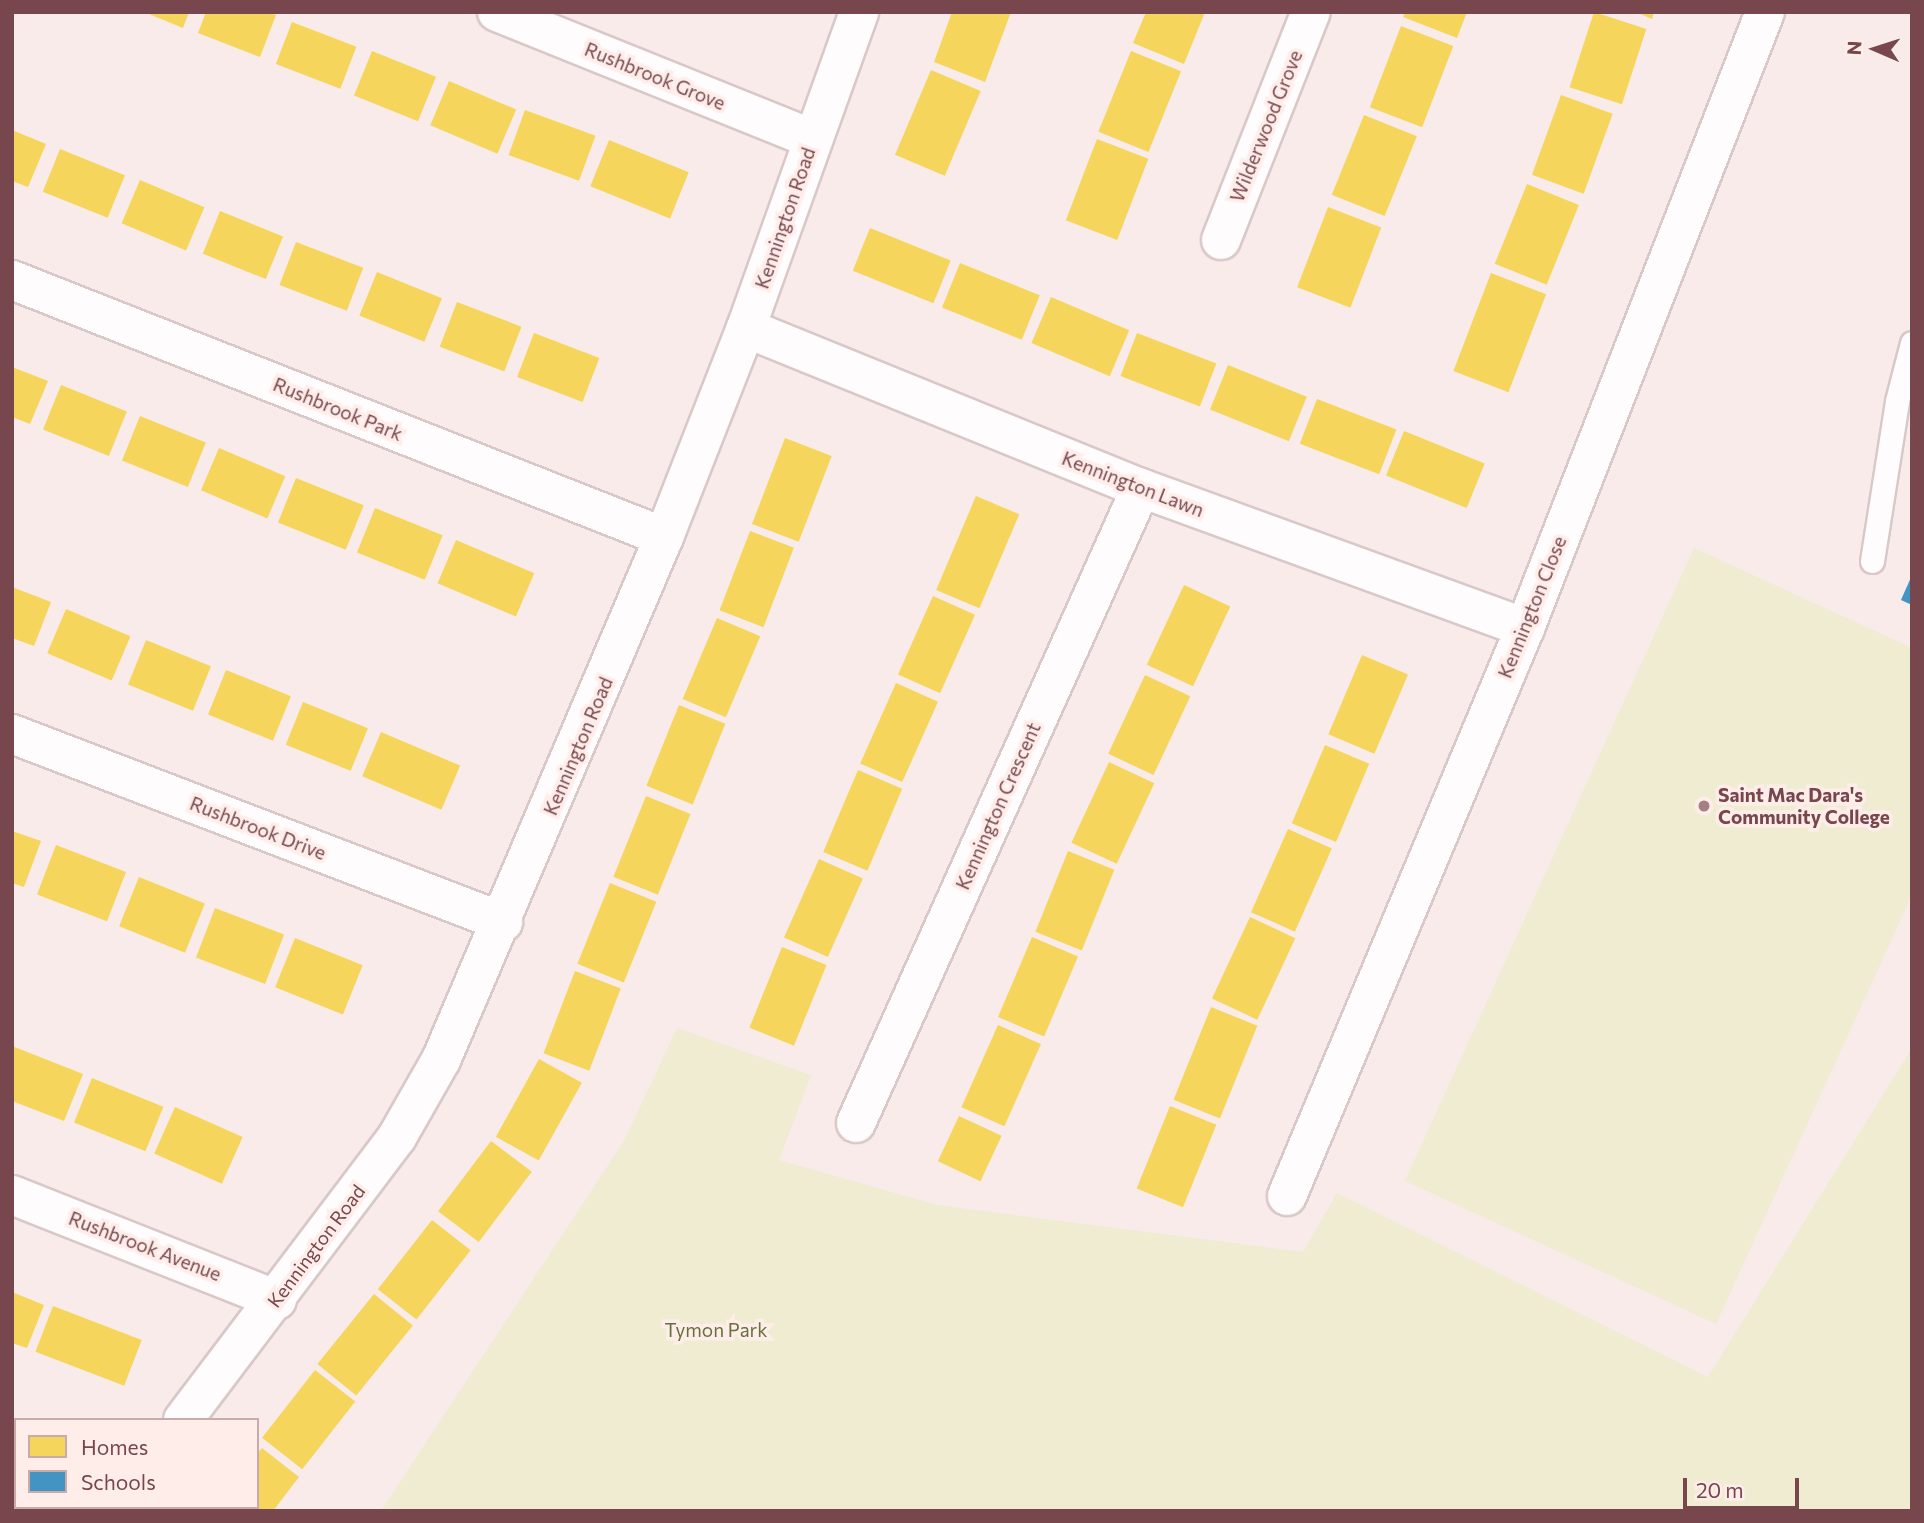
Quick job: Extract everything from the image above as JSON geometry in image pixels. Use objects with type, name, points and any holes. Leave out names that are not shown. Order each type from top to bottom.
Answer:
[{"type":"street","name":"Rushbrook Grove","points":[[497,12],[813,139]]},
{"type":"street","name":"Kennington Road","points":[[185,1418],[277,1300],[397,1137],[441,1060],[503,922],[664,537],[746,327],[859,12]]},
{"type":"street","name":"Wilderwood Grove","points":[[1221,240],[1311,12]]},
{"type":"street","name":"Kennington Close","points":[[1287,1196],[1525,628],[1765,12]]},
{"type":"street","name":"Rushbrook Park","points":[[12,280],[664,537]]},
{"type":"street","name":"Kennington Lawn","points":[[746,327],[1141,488],[1525,628]]},
{"type":"street","name":"Kennington Crescent","points":[[856,1123],[1141,488]]},
{"type":"street","name":"Rushbrook Drive","points":[[12,734],[503,922]]},
{"type":"street","name":"Rushbrook Avenue","points":[[12,1195],[277,1300]]},
{"type":"lane","points":[[1872,561],[1897,401],[1912,343]]},
{"type":"green space","points":[[1694,548],[1912,648],[1912,895],[1716,1324],[1405,1181]]},
{"type":"green space","name":"Tymon Park","points":[[677,1028],[811,1075],[779,1160],[937,1205],[1303,1252],[1337,1193],[1708,1377],[1912,1048],[1912,1511],[381,1511],[624,1141]]},
{"type":"building: Homes","points":[[144,12],[189,12],[183,28]]},
{"type":"building: Homes","points":[[206,12],[268,12],[276,15],[260,57],[198,33]]},
{"type":"building: Homes","points":[[952,12],[1011,12],[985,82],[934,62]]},
{"type":"building: Homes","points":[[1146,12],[1205,12],[1184,64],[1133,43]]},
{"type":"building: Homes","points":[[1405,12],[1467,12],[1457,38],[1403,17]]},
{"type":"building: Homes","points":[[1594,12],[1646,29],[1622,104],[1570,87]]},
{"type":"building: Homes","points":[[1636,12],[1654,12],[1652,19]]},
{"type":"building: Homes","points":[[292,22],[356,47],[340,89],[276,64]]},
{"type":"building: Homes","points":[[1401,26],[1453,46],[1422,127],[1370,107]]},
{"type":"building: Homes","points":[[372,51],[436,77],[418,121],[354,96]]},
{"type":"building: Homes","points":[[1131,51],[1181,71],[1148,152],[1098,132]]},
{"type":"building: Homes","points":[[931,70],[981,91],[945,176],[895,155]]},
{"type":"building: Homes","points":[[449,81],[516,110],[497,154],[430,125]]},
{"type":"building: Homes","points":[[1561,95],[1613,114],[1584,194],[1532,175]]},
{"type":"building: Homes","points":[[525,110],[595,136],[579,181],[509,155]]},
{"type":"building: Homes","points":[[1364,115],[1417,136],[1385,216],[1332,195]]},
{"type":"building: Homes","points":[[12,130],[46,144],[28,187],[12,181]]},
{"type":"building: Homes","points":[[1097,139],[1148,159],[1117,240],[1066,220]]},
{"type":"building: Homes","points":[[609,140],[689,172],[670,219],[590,186]]},
{"type":"building: Homes","points":[[60,149],[125,175],[108,218],[43,192]]},
{"type":"building: Homes","points":[[140,180],[204,207],[186,251],[122,223]]},
{"type":"building: Homes","points":[[1527,184],[1579,205],[1547,285],[1495,264]]},
{"type":"building: Homes","points":[[1328,207],[1381,227],[1350,308],[1297,287]]},
{"type":"building: Homes","points":[[220,211],[283,236],[266,279],[203,254]]},
{"type":"building: Homes","points":[[870,228],[951,261],[933,303],[853,271]]},
{"type":"building: Homes","points":[[296,242],[363,268],[347,311],[280,285]]},
{"type":"building: Homes","points":[[960,263],[1040,295],[1022,340],[942,308]]},
{"type":"building: Homes","points":[[377,272],[442,298],[424,342],[359,316]]},
{"type":"building: Homes","points":[[1491,273],[1546,294],[1508,392],[1453,371]]},
{"type":"building: Homes","points":[[1051,297],[1129,330],[1110,376],[1031,343]]},
{"type":"building: Homes","points":[[457,302],[521,327],[504,372],[440,347]]},
{"type":"building: Homes","points":[[534,333],[599,358],[583,402],[517,377]]},
{"type":"building: Homes","points":[[1137,333],[1216,363],[1200,406],[1121,376]]},
{"type":"building: Homes","points":[[1228,365],[1307,397],[1289,441],[1210,410]]},
{"type":"building: Homes","points":[[12,367],[48,381],[30,424],[12,417]]},
{"type":"building: Homes","points":[[61,385],[127,412],[109,456],[43,430]]},
{"type":"building: Homes","points":[[1317,399],[1396,429],[1379,474],[1300,444]]},
{"type":"building: Homes","points":[[140,416],[206,443],[188,487],[122,461]]},
{"type":"building: Homes","points":[[1404,431],[1485,464],[1467,508],[1386,476]]},
{"type":"building: Homes","points":[[785,438],[832,456],[799,542],[752,524]]},
{"type":"building: Homes","points":[[219,448],[285,476],[267,518],[201,490]]},
{"type":"building: Homes","points":[[296,478],[364,505],[346,550],[278,523]]},
{"type":"building: Homes","points":[[976,496],[1019,514],[979,608],[936,590]]},
{"type":"building: Homes","points":[[375,508],[443,535],[425,580],[357,553]]},
{"type":"building: Homes","points":[[750,531],[794,548],[763,627],[720,610]]},
{"type":"building: Homes","points":[[456,540],[534,573],[516,616],[438,583]]},
{"type":"building: Homes","points":[[1184,585],[1230,607],[1193,686],[1147,665]]},
{"type":"building: Homes","points":[[12,587],[51,602],[34,646],[12,638]]},
{"type":"building: Homes","points":[[933,596],[975,615],[940,693],[898,675]]},
{"type":"building: Homes","points":[[66,609],[130,636],[112,681],[47,653]]},
{"type":"building: Homes","points":[[717,618],[760,636],[726,717],[683,699]]},
{"type":"building: Homes","points":[[146,640],[211,666],[193,711],[128,685]]},
{"type":"building: Homes","points":[[1362,655],[1408,675],[1374,754],[1328,734]]},
{"type":"building: Homes","points":[[226,670],[291,696],[273,741],[208,715]]},
{"type":"building: Homes","points":[[1145,675],[1190,696],[1154,775],[1108,754]]},
{"type":"building: Homes","points":[[896,683],[938,702],[902,782],[860,763]]},
{"type":"building: Homes","points":[[303,702],[368,728],[351,771],[286,745]]},
{"type":"building: Homes","points":[[679,705],[725,724],[693,804],[646,786]]},
{"type":"building: Homes","points":[[381,732],[460,766],[441,810],[362,776]]},
{"type":"building: Homes","points":[[1325,745],[1369,764],[1336,842],[1292,823]]},
{"type":"building: Homes","points":[[1109,762],[1154,783],[1117,864],[1071,843]]},
{"type":"building: Homes","points":[[858,770],[902,789],[867,871],[823,852]]},
{"type":"building: Homes","points":[[646,796],[691,814],[658,895],[613,877]]},
{"type":"building: Homes","points":[[1288,829],[1332,849],[1295,932],[1251,912]]},
{"type":"building: Homes","points":[[12,831],[41,841],[24,887],[12,883]]},
{"type":"building: Homes","points":[[56,845],[126,872],[107,921],[37,894]]},
{"type":"building: Homes","points":[[1068,851],[1114,870],[1082,950],[1035,932]]},
{"type":"building: Homes","points":[[819,859],[863,879],[828,957],[784,938]]},
{"type":"building: Homes","points":[[139,877],[205,904],[185,953],[119,926]]},
{"type":"building: Homes","points":[[610,883],[656,902],[624,982],[577,964]]},
{"type":"building: Homes","points":[[215,908],[284,935],[265,984],[196,957]]},
{"type":"building: Homes","points":[[1250,917],[1295,938],[1257,1020],[1212,999]]},
{"type":"building: Homes","points":[[1032,937],[1078,957],[1044,1037],[998,1017]]},
{"type":"building: Homes","points":[[295,938],[363,965],[343,1014],[275,987]]},
{"type":"building: Homes","points":[[782,947],[827,965],[794,1046],[749,1028]]},
{"type":"building: Homes","points":[[575,971],[621,989],[589,1071],[543,1053]]},
{"type":"building: Homes","points":[[1211,1007],[1257,1026],[1220,1118],[1174,1100]]},
{"type":"building: Homes","points":[[998,1025],[1041,1044],[1004,1126],[961,1107]]},
{"type":"building: Homes","points":[[12,1046],[83,1074],[64,1121],[12,1101]]},
{"type":"building: Homes","points":[[539,1059],[582,1083],[539,1161],[496,1137]]},
{"type":"building: Homes","points":[[92,1078],[163,1107],[145,1151],[74,1123]]},
{"type":"building: Homes","points":[[1170,1106],[1216,1125],[1183,1207],[1137,1189]]},
{"type":"building: Homes","points":[[175,1107],[243,1137],[222,1184],[154,1154]]},
{"type":"building: Homes","points":[[959,1116],[1002,1136],[980,1181],[938,1161]]},
{"type":"building: Homes","points":[[491,1141],[532,1172],[479,1242],[438,1211]]},
{"type":"building: Homes","points":[[432,1220],[471,1250],[416,1320],[378,1289]]},
{"type":"building: Homes","points":[[12,1292],[44,1305],[27,1348],[12,1343]]},
{"type":"building: Homes","points":[[374,1294],[413,1325],[356,1395],[317,1364]]},
{"type":"building: Homes","points":[[53,1306],[142,1340],[124,1386],[35,1352]]},
{"type":"building: Homes","points":[[315,1370],[355,1401],[302,1469],[262,1438]]},
{"type":"building: Homes","points":[[262,1448],[299,1477],[273,1511],[213,1511],[259,1509],[259,1452]]},
{"type":"building: Schools","points":[[1912,575],[1912,605],[1901,600]]},
{"type":"place","name":"Saint Mac Dara's Community College","points":[[1704,806]]}]
